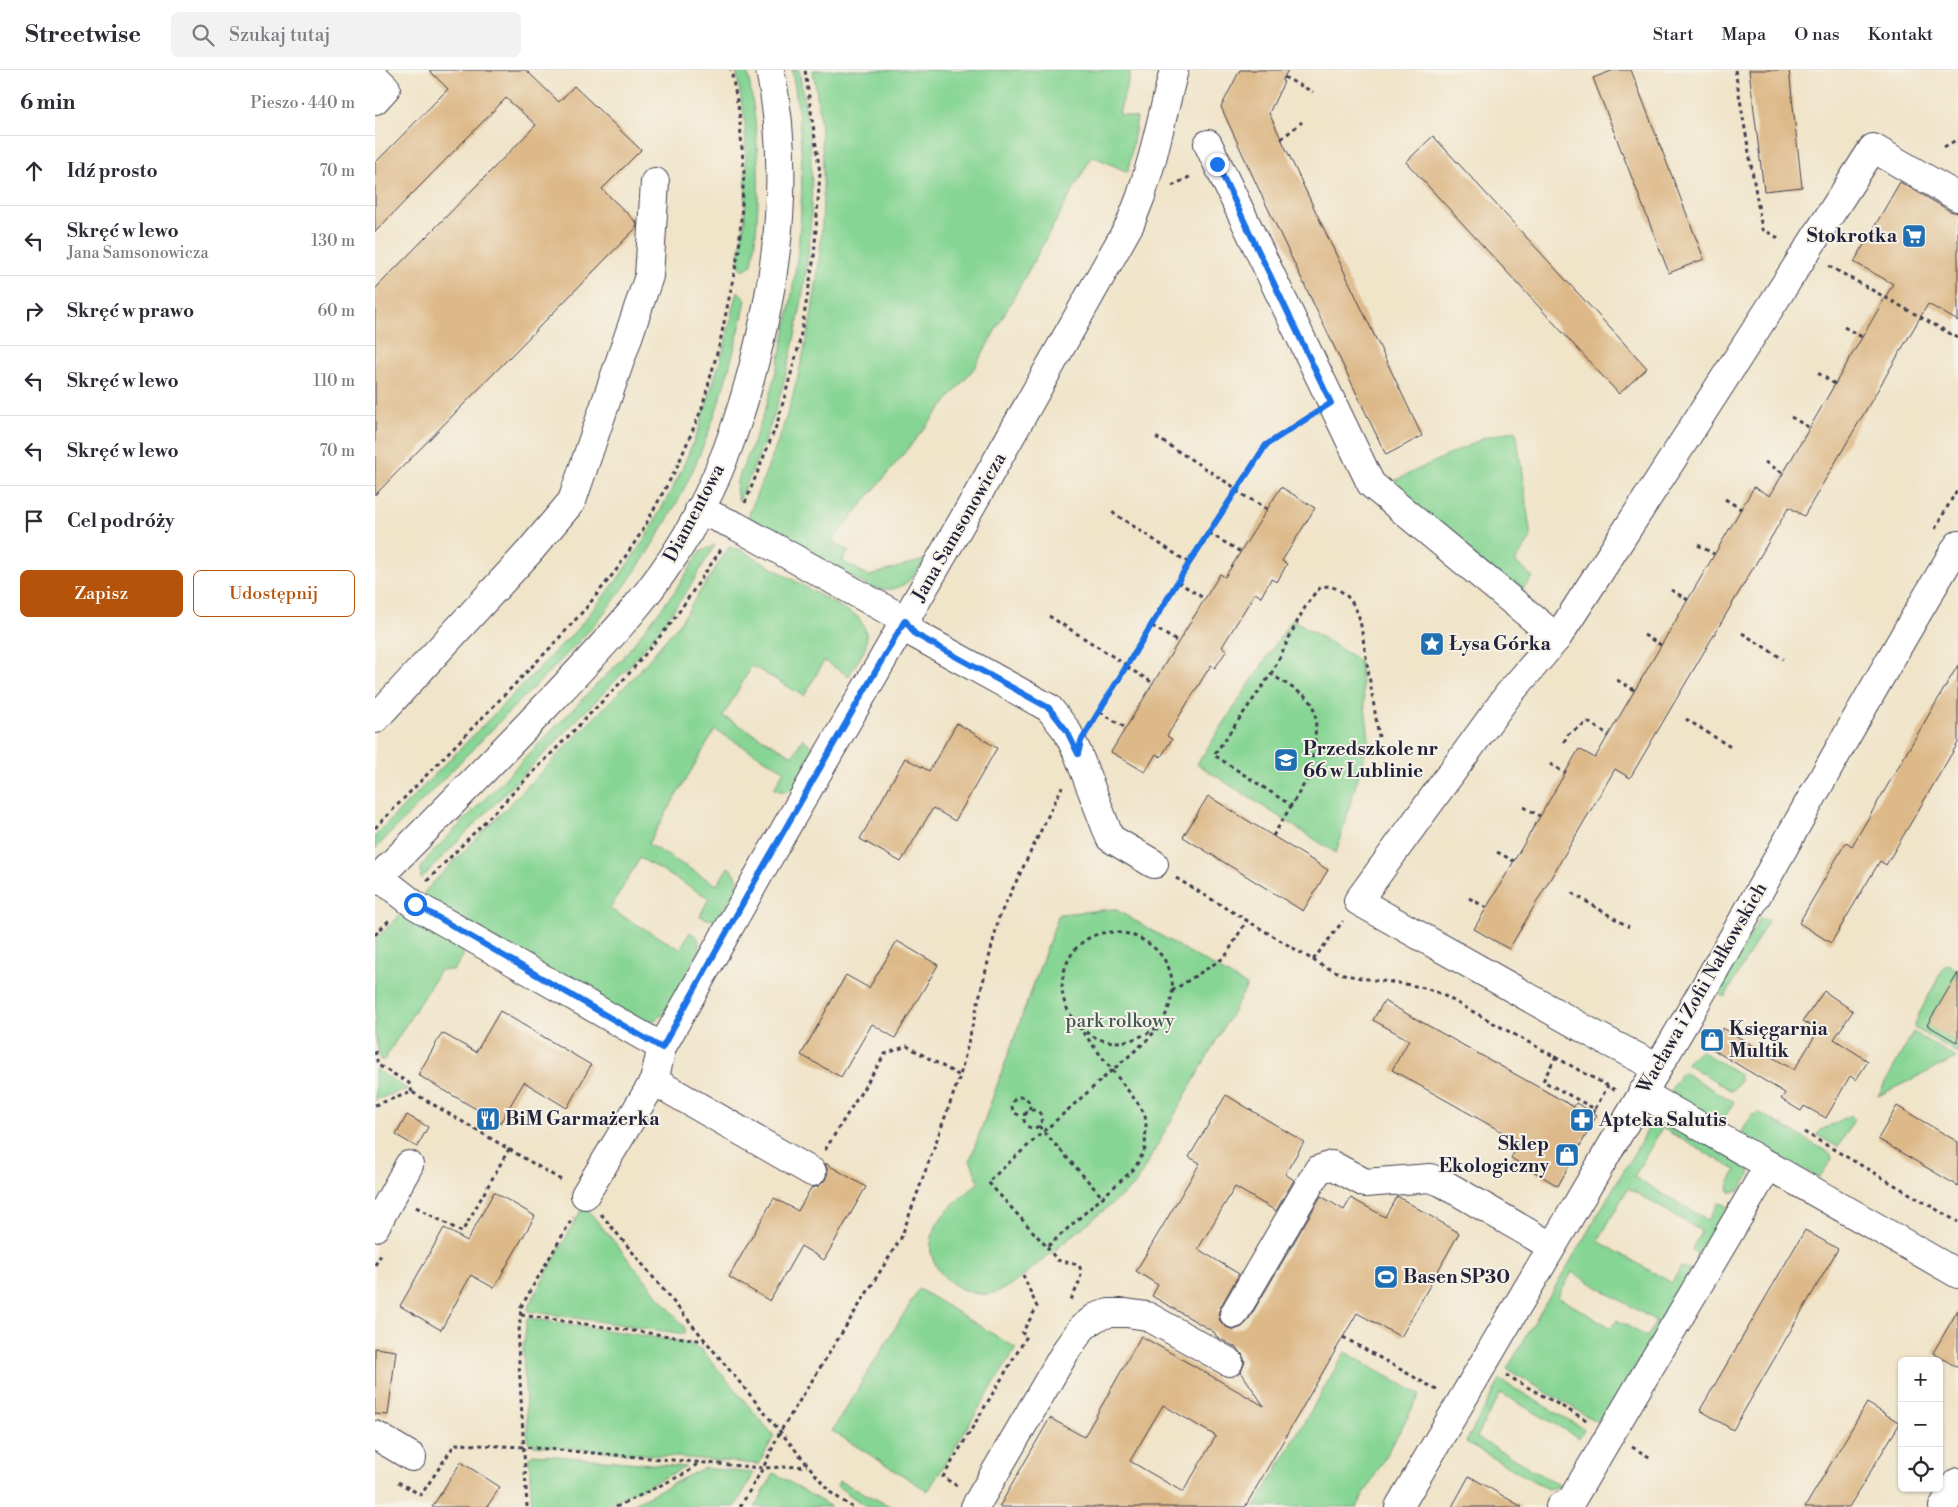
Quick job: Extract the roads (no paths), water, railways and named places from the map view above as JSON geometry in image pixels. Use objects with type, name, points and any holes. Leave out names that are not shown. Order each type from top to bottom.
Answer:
[{"type":"street","name":"Diamentowa","points":[[377,879],[605,644],[671,560],[699,510],[733,436],[749,387],[772,281],[777,243],[779,160],[778,125],[770,70]]},
{"type":"street","name":"Jana Samsonowicza","points":[[585,1194],[654,1080],[662,1048],[762,868],[1064,344],[1130,224],[1152,159],[1174,70]]},
{"type":"street","points":[[375,77],[385,88],[375,100]]},
{"type":"street","points":[[1208,144],[1371,484],[1557,638]]},
{"type":"street","points":[[1658,1068],[1600,1031],[1358,901],[1507,695],[1557,638],[1873,148],[1958,197]]},
{"type":"street","points":[[375,719],[529,552],[572,501],[649,276],[655,182]]},
{"type":"street","points":[[699,510],[736,526],[905,620],[915,634],[1049,708],[1067,731],[1078,754],[1110,838],[1155,864]]},
{"type":"street","name":"Wacława i Zofii Nałkowskich","points":[[1399,1507],[1551,1246],[1658,1068],[1907,628],[1958,545]]},
{"type":"street","points":[[377,879],[415,904],[662,1048]]},
{"type":"street","points":[[654,1080],[812,1172]]},
{"type":"street","points":[[1643,1093],[1958,1274]]},
{"type":"street","points":[[379,1238],[409,1165]]},
{"type":"street","points":[[1233,1314],[1318,1170],[1332,1165],[1365,1184],[1430,1178],[1436,1180],[1551,1246]]},
{"type":"street","points":[[1560,1507],[1571,1501],[1769,1165]]},
{"type":"street","points":[[969,1498],[1067,1349],[1082,1328],[1096,1318],[1109,1313],[1126,1312],[1147,1316],[1229,1362]]},
{"type":"street","points":[[375,1435],[412,1457]]},
{"type":"street","points":[[1943,1507],[1958,1482]]},
{"type":"place","name":"Stokrotka","points":[[1914,236]]},
{"type":"place","name":"Łysa Górka","points":[[1432,644]]},
{"type":"place","name":"Przedszkole nr 66 w Lublinie","points":[[1286,760]]},
{"type":"place","name":"Księgarnia Multik","points":[[1712,1040]]},
{"type":"place","name":"BiM Garmażerka","points":[[488,1119]]},
{"type":"place","name":"Apteka Salutis","points":[[1582,1120]]},
{"type":"place","name":"Sklep Ekologiczny","points":[[1567,1155]]},
{"type":"place","name":"Basen SP30","points":[[1386,1277]]},
{"type":"park label","name":"park rolkowy","points":[[1120,1021]]}]
